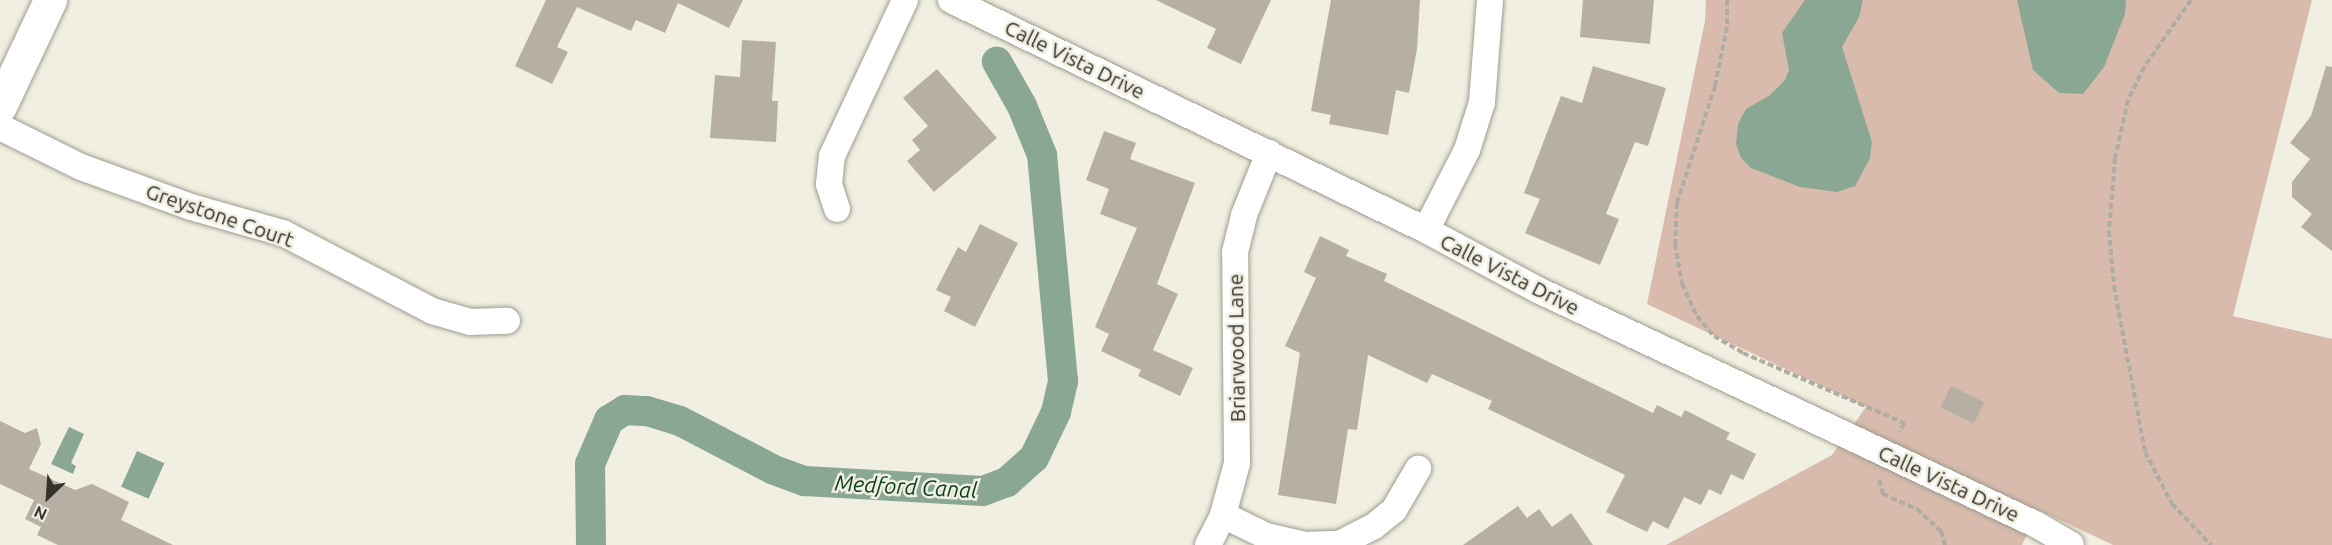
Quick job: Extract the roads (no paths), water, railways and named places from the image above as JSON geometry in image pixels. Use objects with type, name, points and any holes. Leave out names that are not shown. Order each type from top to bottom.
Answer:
[{"type":"main road","points":[[0,106],[50,0]]},
{"type":"street","points":[[837,210],[829,184],[832,156],[905,0]]},
{"type":"street","name":"Calle Vista Drive","points":[[951,0],[1426,230],[1540,291],[1890,454],[2071,545]]},
{"type":"street","points":[[1426,230],[1467,150],[1482,102],[1490,0]]},
{"type":"street","name":"Greystone Court","points":[[0,127],[81,167],[191,207],[284,233],[432,311],[470,322],[507,321]]},
{"type":"street","name":"Briarwood Lane","points":[[1208,545],[1223,515],[1237,463],[1235,252],[1244,215],[1269,153]]},
{"type":"street","points":[[1223,515],[1266,536],[1304,545],[1339,543],[1373,527],[1394,510],[1418,469]]},
{"type":"waterway","name":"Medford Canal","points":[[591,545],[590,464],[609,420],[625,410],[647,411],[680,421],[774,470],[805,481],[983,491],[1007,482],[1034,458],[1056,412],[1063,381],[1042,155],[1022,106],[997,62]]}]
